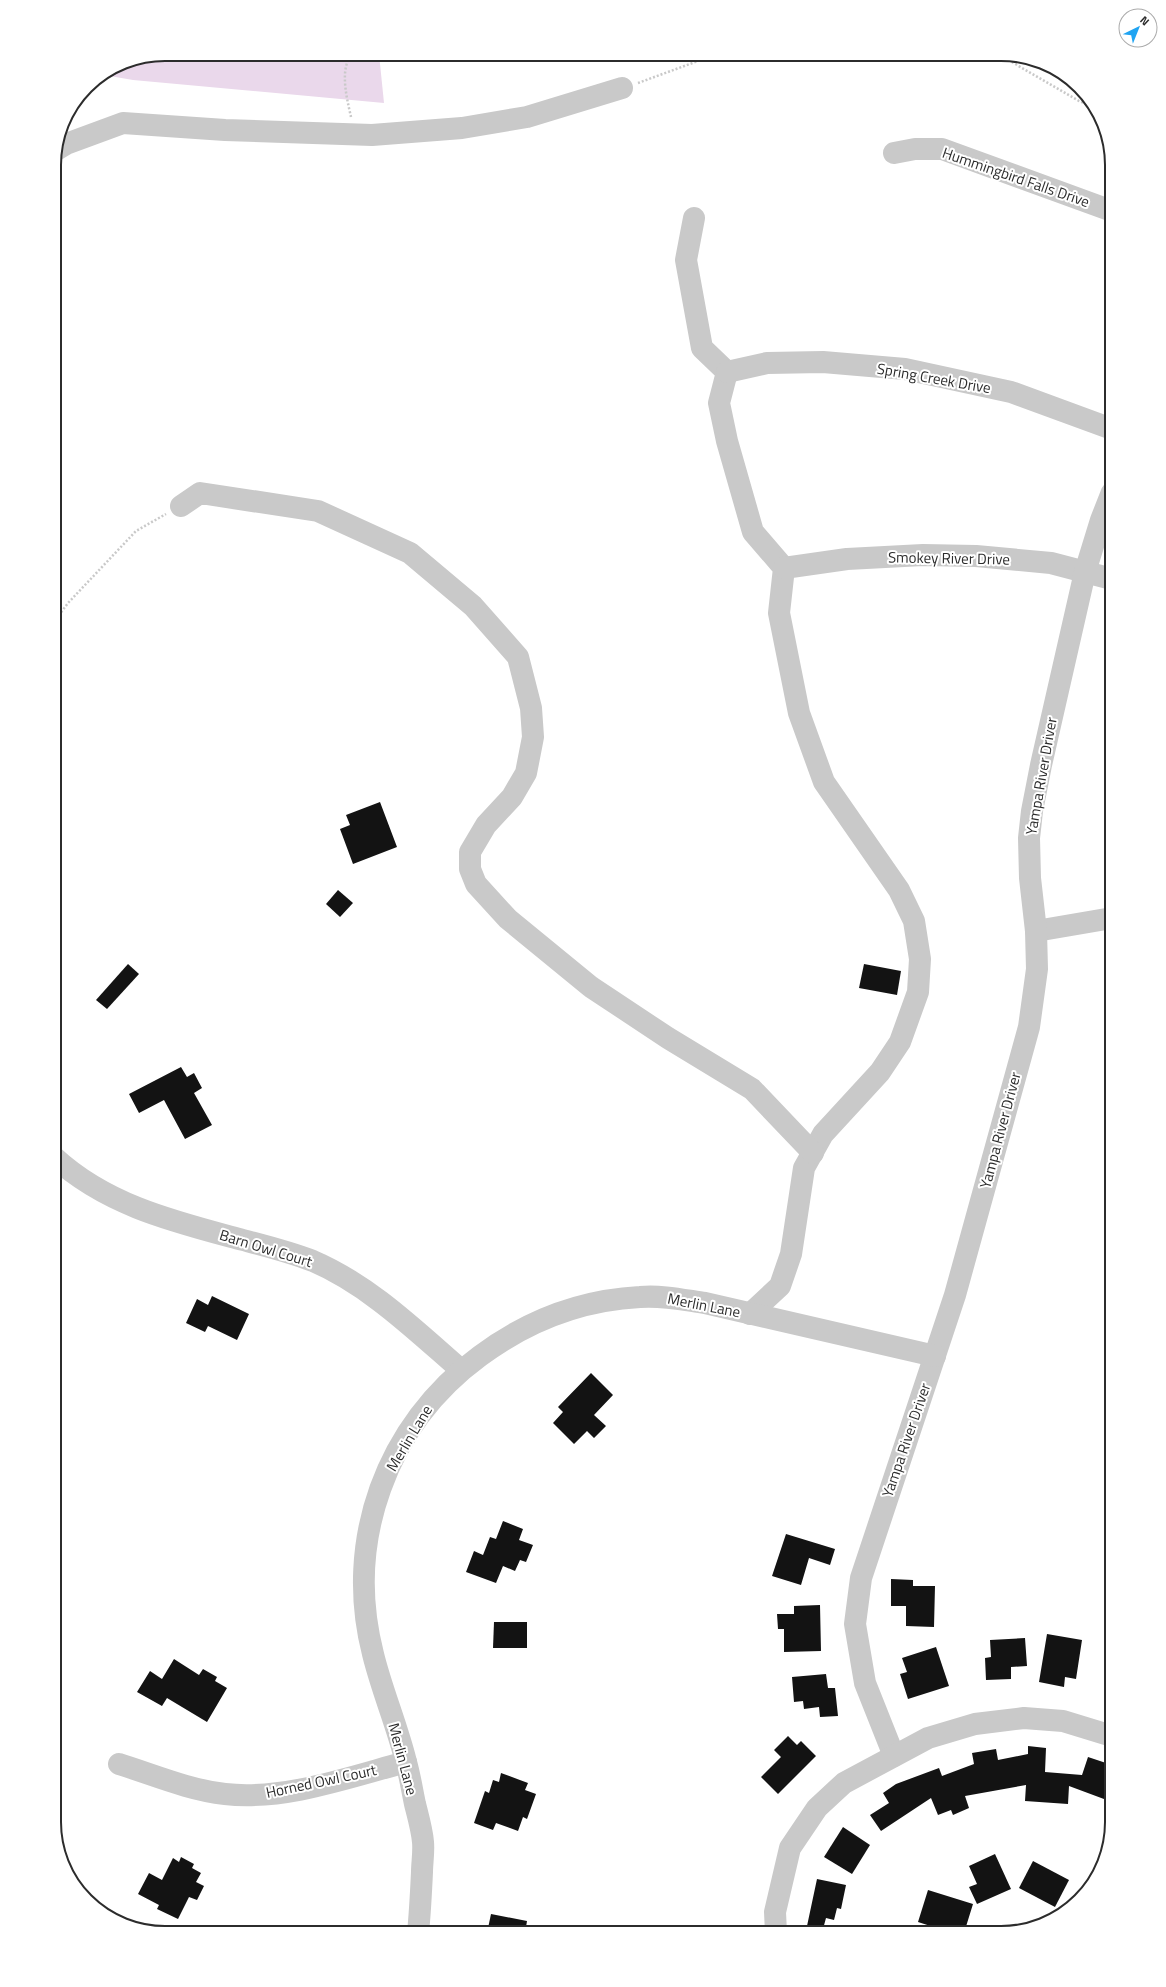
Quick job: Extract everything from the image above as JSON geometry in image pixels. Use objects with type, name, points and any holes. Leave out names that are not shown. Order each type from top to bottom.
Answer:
[{"type":"street","points":[[63,146],[123,123],[225,130],[354,134],[462,128],[527,117],[622,88]]},
{"type":"street","name":"Hummingbird Falls Drive","points":[[894,153],[915,149],[942,149],[1105,208]]},
{"type":"street","points":[[694,218],[686,260],[702,348],[727,372],[719,403],[727,441],[753,532],[784,568],[779,612],[799,713],[824,782],[902,896],[914,921],[920,959],[918,992],[900,1042],[880,1072],[823,1134],[804,1168],[791,1254],[780,1286],[750,1314]]},
{"type":"street","name":"Spring Creek Drive","points":[[727,372],[767,363],[823,362],[905,370],[1011,392],[1105,426]]},
{"type":"street","points":[[181,506],[200,493],[318,511],[410,553],[473,606],[518,657],[531,708],[533,736],[526,773],[512,797],[486,825],[470,852],[470,869],[476,884],[508,919],[591,987],[668,1038],[752,1089],[813,1153]]},
{"type":"street","name":"Yampa River Driver","points":[[894,1756],[866,1683],[855,1624],[861,1578],[955,1295],[1029,1027],[1037,969],[1036,931],[1030,878],[1029,838],[1032,811],[1085,572],[1105,510]]},
{"type":"street","name":"Smokey River Drive","points":[[784,568],[847,558],[923,555],[976,556],[1051,563],[1105,577]]},
{"type":"street","points":[[1036,931],[1105,919]]},
{"type":"street","name":"Barn Owl Court","points":[[61,1163],[92,1187],[118,1200],[184,1224],[285,1251],[330,1270],[354,1283],[394,1312],[461,1370]]},
{"type":"street","name":"Merlin Lane","points":[[418,1926],[423,1842],[406,1762],[373,1656],[363,1593],[366,1542],[376,1501],[399,1448],[418,1417],[461,1370],[516,1331],[536,1322],[596,1303],[641,1296],[672,1298],[705,1303],[935,1356]]},
{"type":"street","points":[[776,1926],[775,1912],[790,1848],[817,1808],[844,1783],[928,1738],[975,1724],[1024,1718],[1063,1721],[1105,1734]]},
{"type":"street","name":"Horned Owl Court","points":[[120,1764],[178,1784],[202,1790],[225,1794],[255,1795],[294,1790],[406,1762]]},
{"type":"path","points":[[347,61],[346,93],[354,134]]},
{"type":"path","points":[[622,88],[697,61]]},
{"type":"path","points":[[1011,62],[1084,103]]},
{"type":"path","points":[[61,612],[68,603],[136,531],[181,506]]},
{"type":"shaded area","points":[[165,61],[380,61],[384,103],[133,80],[111,76],[138,65]]},
{"type":"building","points":[[380,802],[397,847],[353,864],[340,829],[350,825],[346,815]]},
{"type":"building","points":[[338,890],[353,903],[340,917],[326,904]]},
{"type":"building","points":[[128,964],[139,974],[107,1009],[96,1000]]},
{"type":"building","points":[[864,964],[901,971],[897,995],[859,988]]},
{"type":"building","points":[[181,1067],[187,1077],[194,1073],[202,1088],[194,1093],[212,1125],[185,1139],[164,1100],[139,1113],[129,1094]]},
{"type":"building","points":[[212,1296],[249,1314],[237,1340],[208,1326],[205,1332],[186,1323],[197,1299],[208,1305]]},
{"type":"building","points":[[591,1373],[613,1395],[594,1415],[606,1426],[594,1438],[587,1431],[574,1444],[553,1423],[563,1412],[558,1407]]},
{"type":"building","points":[[503,1521],[523,1529],[519,1540],[533,1545],[526,1562],[520,1560],[515,1571],[503,1566],[496,1583],[466,1572],[474,1551],[483,1555],[490,1537],[496,1539]]},
{"type":"building","points":[[786,1534],[835,1549],[830,1565],[809,1558],[801,1585],[772,1576]]},
{"type":"building","points":[[891,1579],[913,1580],[913,1586],[935,1586],[934,1627],[906,1626],[906,1606],[891,1606]]},
{"type":"building","points":[[820,1605],[821,1651],[784,1652],[784,1629],[778,1629],[777,1614],[794,1614],[794,1606]]},
{"type":"building","points":[[494,1622],[527,1622],[527,1648],[493,1648]]},
{"type":"building","points":[[1047,1634],[1082,1640],[1076,1679],[1065,1677],[1064,1687],[1039,1682]]},
{"type":"building","points":[[1025,1638],[1027,1666],[1011,1667],[1011,1679],[986,1680],[985,1658],[991,1657],[990,1640]]},
{"type":"building","points":[[936,1647],[949,1686],[908,1699],[900,1674],[907,1672],[902,1658]]},
{"type":"building","points":[[174,1659],[199,1675],[203,1669],[217,1677],[215,1681],[227,1688],[207,1722],[167,1698],[162,1706],[137,1692],[150,1671],[162,1679]]},
{"type":"building","points":[[826,1674],[828,1688],[835,1688],[838,1716],[820,1717],[819,1707],[804,1709],[803,1701],[794,1702],[792,1677]]},
{"type":"building","points":[[788,1736],[797,1745],[801,1741],[816,1756],[778,1794],[761,1777],[781,1757],[774,1750]]},
{"type":"building","points":[[1028,1746],[1046,1748],[1045,1772],[1082,1775],[1088,1757],[1105,1763],[1105,1799],[1069,1786],[1068,1804],[1025,1801],[1026,1785],[965,1796],[969,1808],[953,1815],[951,1810],[938,1815],[931,1798],[881,1831],[870,1815],[889,1803],[883,1793],[896,1784],[939,1768],[942,1776],[974,1764],[972,1753],[996,1749],[998,1760],[1028,1754]]},
{"type":"building","points":[[501,1773],[528,1783],[525,1790],[536,1794],[527,1819],[523,1817],[518,1831],[496,1823],[493,1830],[474,1823],[485,1791],[489,1793],[493,1780],[499,1782]]},
{"type":"building","points":[[843,1827],[870,1845],[852,1874],[824,1857]]},
{"type":"building","points":[[995,1854],[1011,1889],[977,1904],[969,1887],[977,1884],[969,1866]]},
{"type":"building","points":[[181,1857],[194,1864],[192,1868],[201,1873],[196,1882],[204,1886],[197,1900],[189,1897],[178,1919],[157,1909],[159,1905],[138,1894],[149,1873],[162,1880],[173,1858],[179,1862]]},
{"type":"building","points":[[1033,1861],[1069,1880],[1055,1907],[1019,1888]]},
{"type":"building","points":[[817,1879],[846,1885],[841,1909],[837,1908],[834,1920],[826,1918],[824,1926],[807,1926]]},
{"type":"building","points":[[928,1890],[973,1904],[966,1926],[930,1926],[918,1922]]},
{"type":"building","points":[[491,1914],[527,1921],[526,1926],[488,1926]]}]
